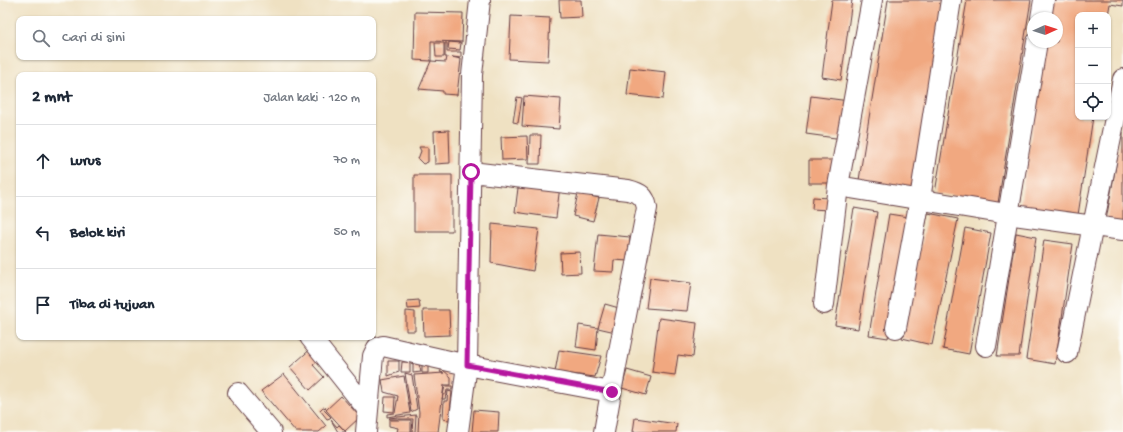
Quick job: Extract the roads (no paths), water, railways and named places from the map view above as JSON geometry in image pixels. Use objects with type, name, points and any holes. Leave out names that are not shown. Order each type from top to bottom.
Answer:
[{"type":"street","points":[[458,432],[467,365],[472,75],[480,0]]},
{"type":"street","points":[[824,304],[838,186],[872,0]]},
{"type":"street","points":[[896,328],[920,198],[951,0]]},
{"type":"street","points":[[1042,12],[1044,0]]},
{"type":"street","points":[[986,346],[1036,48]]},
{"type":"street","points":[[1066,353],[1122,91]]},
{"type":"street","points":[[471,172],[628,190],[640,193],[646,199],[647,208],[604,432]]},
{"type":"street","points":[[838,186],[920,198],[1007,214],[1123,230]]},
{"type":"street","points":[[312,340],[364,425]]},
{"type":"street","points":[[364,425],[373,356],[377,348],[387,346],[467,365],[612,392]]},
{"type":"street","points":[[238,393],[271,432]]}]
